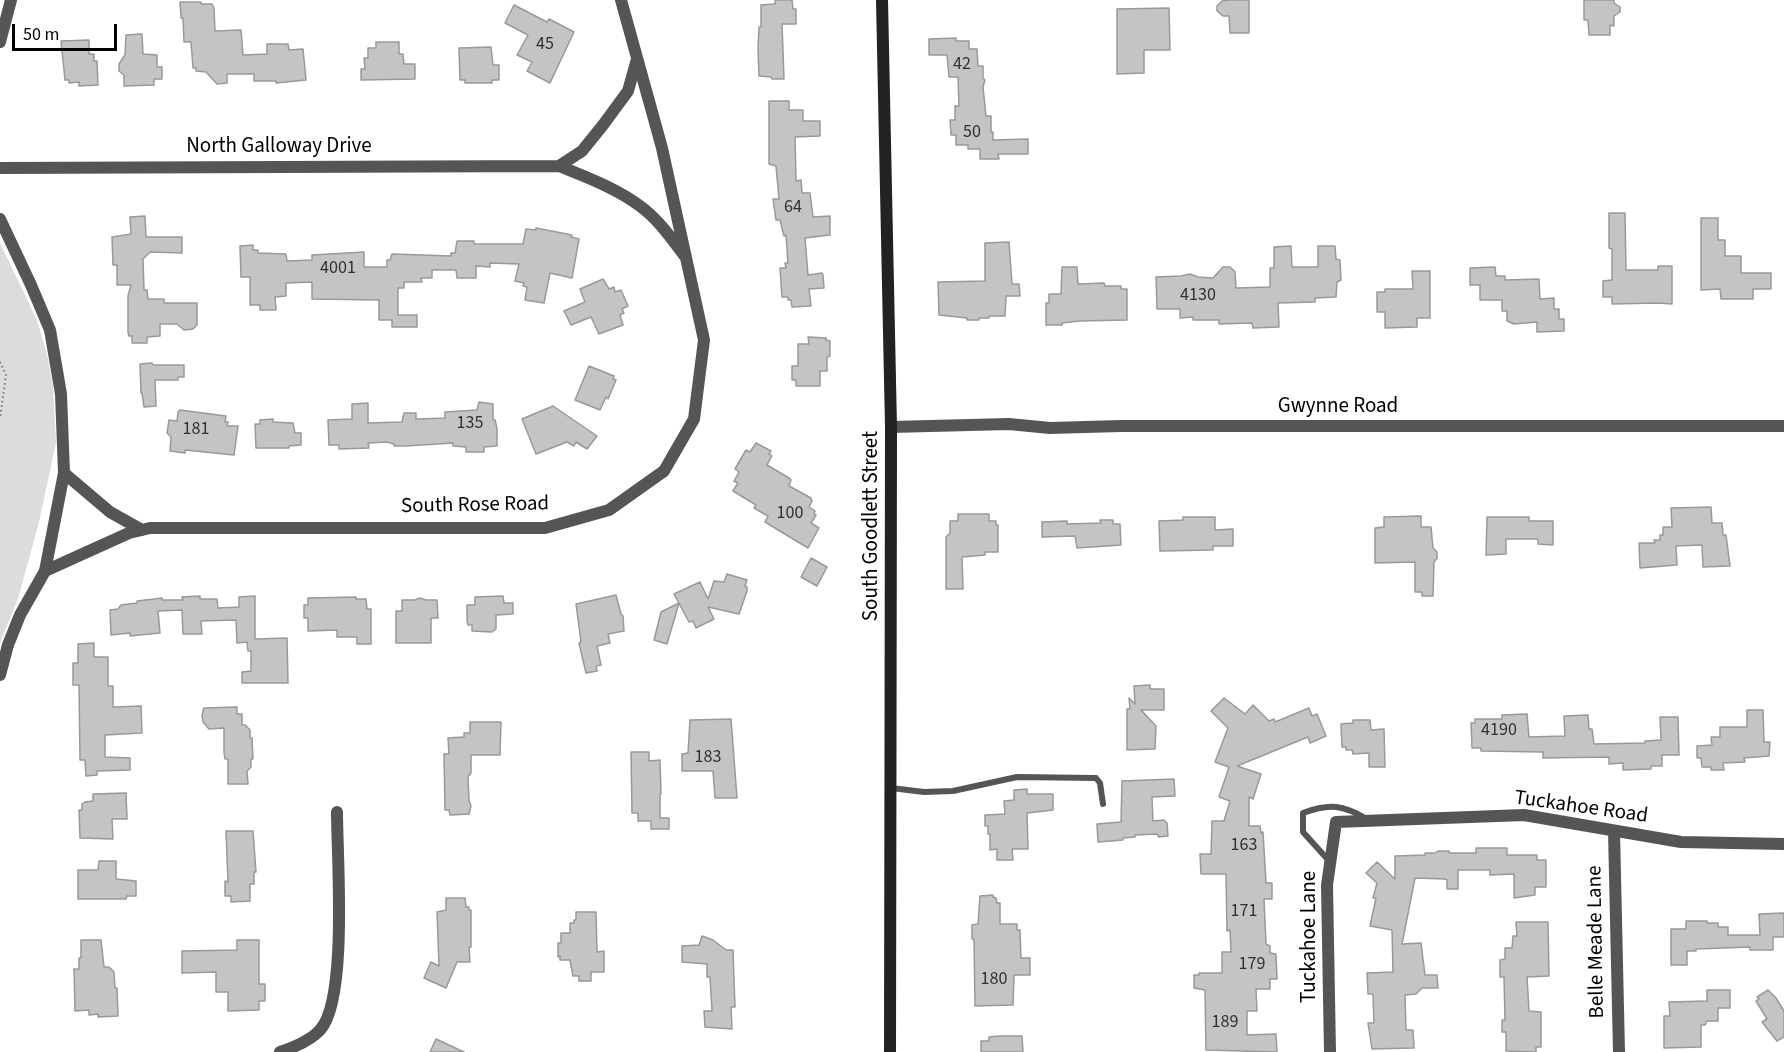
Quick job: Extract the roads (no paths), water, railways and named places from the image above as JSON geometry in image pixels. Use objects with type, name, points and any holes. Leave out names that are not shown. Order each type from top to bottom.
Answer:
[{"type":"main road","name":"South Goodlett Street","points":[[882,0],[891,427],[890,1052]]},
{"type":"street","points":[[0,42],[11,0]]},
{"type":"street","name":"South Rose Road","points":[[45,571],[129,533],[142,530],[545,528],[609,510],[664,471],[694,419],[704,340],[662,148],[621,0]]},
{"type":"street","points":[[559,166],[582,151],[603,125],[627,91],[637,59]]},
{"type":"street","name":"North Galloway Drive","points":[[0,168],[559,166],[605,185],[640,206],[663,228],[688,262]]},
{"type":"street","points":[[0,219],[50,330],[61,394],[64,473],[45,571],[20,615],[8,645],[0,675]]},
{"type":"street","name":"Gwynne Road","points":[[891,427],[1009,424],[1050,428],[1121,426],[1784,426]]},
{"type":"street","name":"South Rose Road","points":[[64,473],[110,512],[142,530]]},
{"type":"street","points":[[280,1052],[299,1045],[321,1029],[332,1007],[337,980],[338,955],[337,812]]},
{"type":"street","name":"Tuckahoe Road","points":[[1336,822],[1524,815],[1681,842],[1784,844]]},
{"type":"street","name":"Tuckahoe Lane","points":[[1330,1052],[1327,885],[1336,822]]},
{"type":"street","name":"Belle Meade Lane","points":[[1614,831],[1619,1052]]},
{"type":"lane","points":[[891,788],[924,792],[953,791],[1017,777],[1096,777],[1100,783],[1103,804]]},
{"type":"lane","points":[[1330,862],[1303,832],[1303,813],[1323,806],[1349,808],[1371,821]]}]
